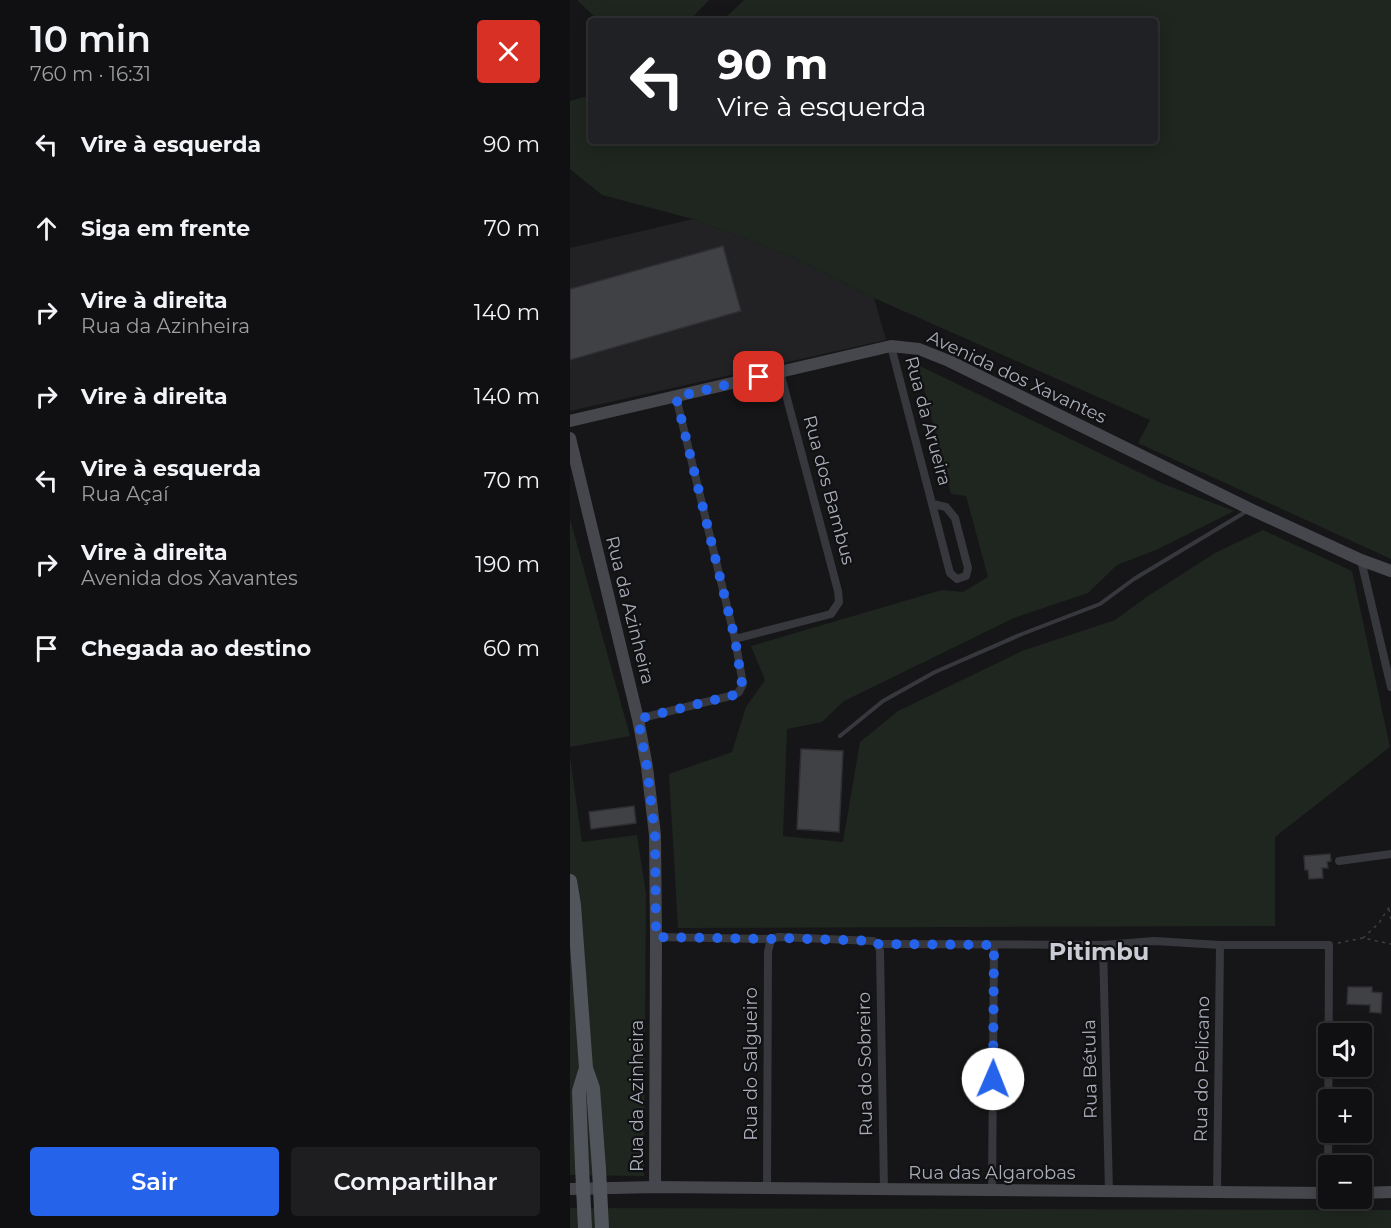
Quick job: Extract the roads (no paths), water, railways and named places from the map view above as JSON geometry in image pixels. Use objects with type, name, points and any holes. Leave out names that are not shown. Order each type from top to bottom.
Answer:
[{"type":"main road","points":[[570,881],[574,905],[586,1064],[593,1088],[602,1228]]},
{"type":"main road","points":[[585,1228],[579,1091],[586,1064]]},
{"type":"street","name":"Avenida dos Xavantes","points":[[570,421],[891,346],[919,349],[949,361],[1250,509],[1361,560],[1391,571]]},
{"type":"street","name":"Rua da Arueira","points":[[891,346],[950,573],[957,579],[966,576],[968,567],[955,518],[946,507],[933,504]]},
{"type":"street","name":"Rua dos Bambus","points":[[735,639],[831,614],[840,602],[780,372]]},
{"type":"street","points":[[638,719],[734,695],[739,692],[742,684],[735,639],[676,397]]},
{"type":"street","name":"Rua da Azinheira","points":[[570,438],[638,719],[647,767],[655,836],[655,1169],[650,1187]]},
{"type":"street","points":[[1361,560],[1391,687]]},
{"type":"street","points":[[1339,861],[1391,854]]},
{"type":"street","points":[[656,937],[779,938],[994,945],[1103,945],[1154,942],[1220,945],[1329,945],[1328,1155]]},
{"type":"street","name":"Rua do Salgueiro","points":[[766,1189],[768,952],[771,939]]},
{"type":"street","name":"Rua do Sobreiro","points":[[875,942],[880,951],[884,1190]]},
{"type":"street","points":[[992,1190],[994,945]]},
{"type":"street","name":"Rua Bétula","points":[[1103,945],[1109,1192]]},
{"type":"street","name":"Rua do Pelicano","points":[[1217,1193],[1220,945]]},
{"type":"street","name":"Rua das Algarobas","points":[[570,1189],[650,1187],[1318,1193]]},
{"type":"street","points":[[1372,1193],[1391,1192]]},
{"type":"lane","points":[[840,736],[883,702],[935,672],[1022,634],[1100,604],[1134,579],[1250,509]]},
{"type":"district","name":"Pitimbu","points":[[1099,951]]}]
